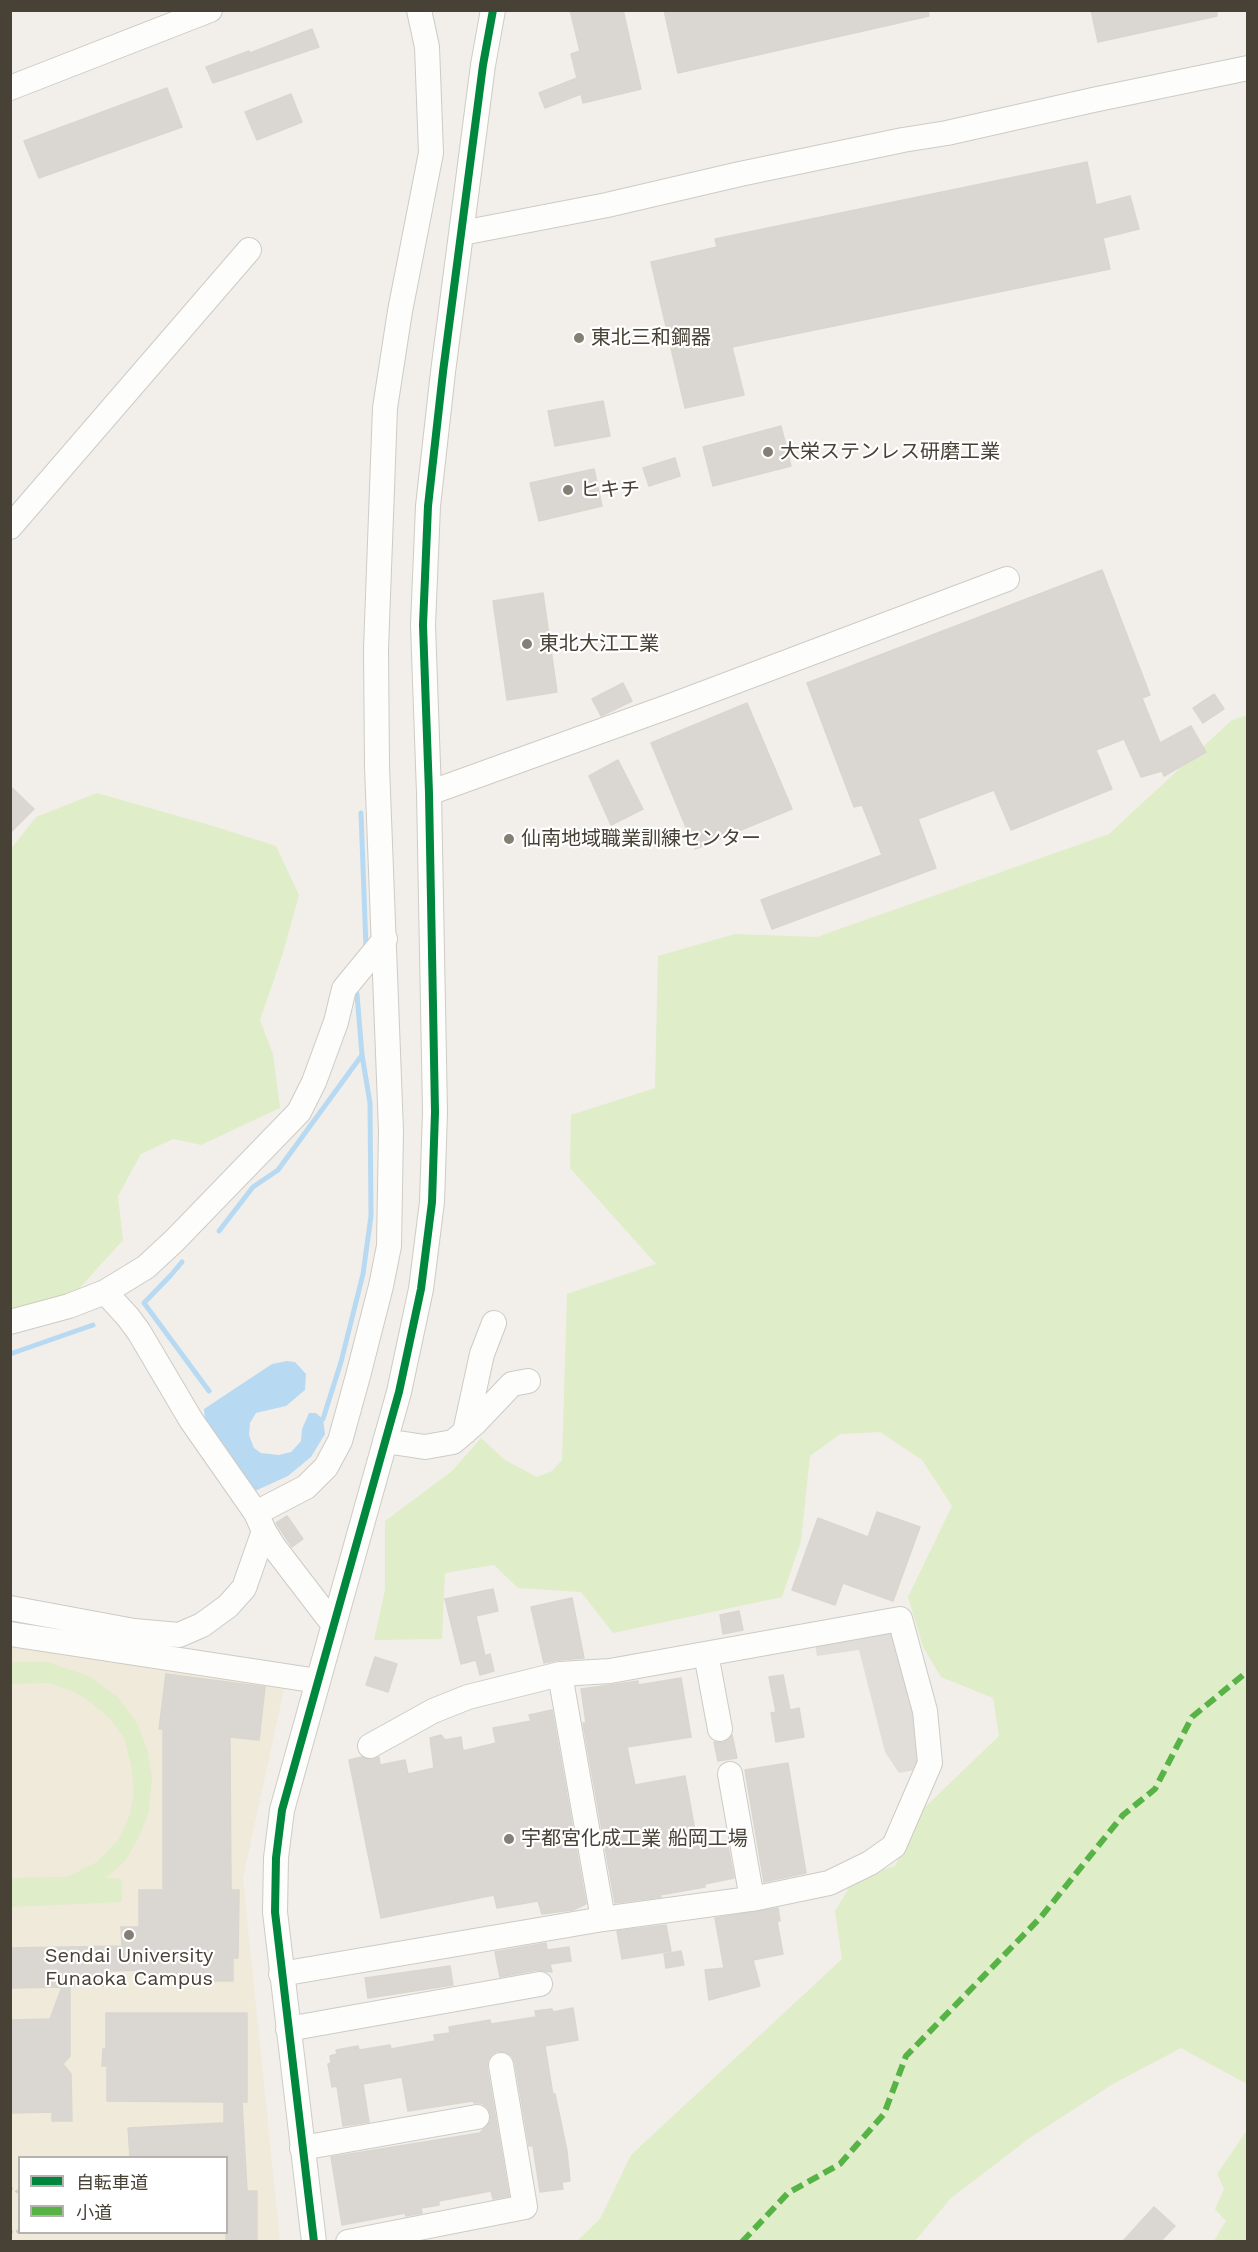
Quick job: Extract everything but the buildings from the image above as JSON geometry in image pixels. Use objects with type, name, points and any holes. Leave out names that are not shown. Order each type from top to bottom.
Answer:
[{"type":"street","points":[[10,88],[210,10]]},
{"type":"street","points":[[10,1608],[134,1631],[179,1635],[202,1625],[228,1606],[244,1588],[260,1522],[326,1467],[340,1441],[381,1286],[389,1246],[391,1131],[377,766],[376,648],[380,509],[385,408],[400,310],[431,153],[427,46],[419,10]]},
{"type":"street","points":[[314,2241],[275,1912],[279,1839],[282,1810],[399,1392],[421,1289],[432,1202],[435,1112],[429,793],[423,625],[428,506],[442,372],[483,65],[493,10]]},
{"type":"street","points":[[462,233],[607,205],[763,169],[947,133],[1248,68]]},
{"type":"street","points":[[10,527],[249,250]]},
{"type":"street","points":[[429,793],[695,697],[1007,579]]},
{"type":"street","points":[[10,1322],[52,1311],[105,1292],[146,1267],[175,1240],[299,1112],[314,1082],[336,1022],[344,989],[385,939]]},
{"type":"street","points":[[105,1292],[134,1324],[191,1420],[333,1624]]},
{"type":"street","points":[[465,1432],[482,1354],[494,1323]]},
{"type":"street","points":[[385,1441],[425,1447],[453,1442],[512,1384],[528,1382]]},
{"type":"street","points":[[281,1974],[603,1919],[752,1899],[829,1884],[870,1863],[894,1846],[930,1763],[926,1711],[900,1619],[610,1671],[560,1674],[468,1697],[433,1711],[370,1746]]},
{"type":"street","points":[[10,1634],[318,1682]]},
{"type":"street","points":[[706,1654],[720,1729]]},
{"type":"street","points":[[560,1674],[603,1919]]},
{"type":"street","points":[[730,1774],[752,1899]]},
{"type":"street","points":[[288,2029],[540,1984]]},
{"type":"street","points":[[348,2241],[410,2235],[525,2207],[501,2065]]},
{"type":"street","points":[[302,2148],[477,2117]]},
{"type":"shaded area","points":[[895,1628],[921,1711],[921,1769],[899,1773],[885,1752],[859,1650],[817,1656],[815,1642]]},
{"type":"shaded area","name":"Sendai University Funaoka Campus","points":[[11,1647],[285,1685],[243,1878],[280,2241],[11,2242]]},
{"type":"green space","points":[[1247,715],[1247,2084],[1181,2048],[1113,2084],[1031,2137],[951,2198],[915,2241],[577,2241],[600,2219],[631,2155],[842,1959],[835,1911],[855,1878],[895,1866],[923,1809],[999,1736],[993,1698],[941,1677],[923,1647],[908,1597],[952,1506],[922,1460],[880,1432],[840,1434],[810,1456],[801,1541],[782,1597],[613,1633],[581,1592],[518,1588],[494,1565],[445,1573],[442,1639],[374,1640],[385,1590],[385,1521],[452,1471],[481,1438],[505,1460],[537,1477],[552,1471],[562,1460],[567,1294],[656,1264],[570,1168],[571,1115],[655,1088],[658,956],[735,934],[817,937],[1109,834],[1232,720]]},
{"type":"green space","points":[[97,793],[276,846],[299,895],[283,953],[260,1020],[273,1054],[280,1108],[201,1145],[173,1139],[141,1154],[118,1196],[123,1240],[67,1302],[10,1310],[10,850],[36,817]]},
{"type":"green space","points":[[11,1662],[48,1662],[88,1676],[117,1696],[137,1723],[147,1749],[152,1777],[149,1811],[138,1839],[125,1861],[105,1878],[122,1879],[122,1902],[11,1907],[11,1878],[67,1877],[97,1862],[119,1839],[130,1814],[134,1792],[131,1765],[124,1738],[111,1720],[75,1692],[49,1683],[11,1684]]},
{"type":"green space","points":[[1247,2130],[1247,2241],[1214,2241],[1226,2221],[1215,2209],[1224,2189],[1217,2174]]},
{"type":"water","points":[[295,1362],[306,1374],[305,1390],[286,1406],[256,1413],[250,1423],[249,1435],[254,1448],[261,1453],[279,1455],[291,1452],[301,1441],[302,1429],[309,1413],[316,1413],[323,1419],[325,1434],[311,1457],[288,1476],[255,1491],[205,1420],[204,1409],[272,1364]]},
{"type":"waterway","points":[[361,813],[366,948]]},
{"type":"waterway","points":[[323,1419],[341,1362],[363,1274],[371,1216],[370,1103],[362,1055],[357,994]]},
{"type":"waterway","points":[[219,1231],[253,1187],[278,1170],[362,1055]]},
{"type":"waterway","points":[[182,1262],[144,1303],[209,1391]]},
{"type":"waterway","points":[[10,1354],[93,1325]]},
{"type":"marked path","points":[[742,2242],[788,2193],[840,2164],[884,2114],[906,2056],[1041,1917],[1123,1815],[1155,1789],[1192,1717],[1248,1671]]},
{"type":"cycle path","points":[[314,2242],[275,1912],[276,1858],[282,1810],[399,1392],[421,1289],[432,1202],[435,1112],[429,793],[423,625],[428,506],[483,65],[493,10]]},
{"type":"place","name":"東北三和鋼器","points":[[579,338]]},
{"type":"place","name":"大栄ステンレス研磨工業","points":[[768,452]]},
{"type":"place","name":"ヒキチ","points":[[568,490]]},
{"type":"place","name":"東北大江工業","points":[[527,644]]},
{"type":"place","name":"仙南地域職業訓練センター","points":[[509,839]]},
{"type":"place","name":"宇都宮化成工業 船岡工場","points":[[509,1839]]},
{"type":"place","name":"Sendai University Funaoka Campus","points":[[129,1935]]}]
